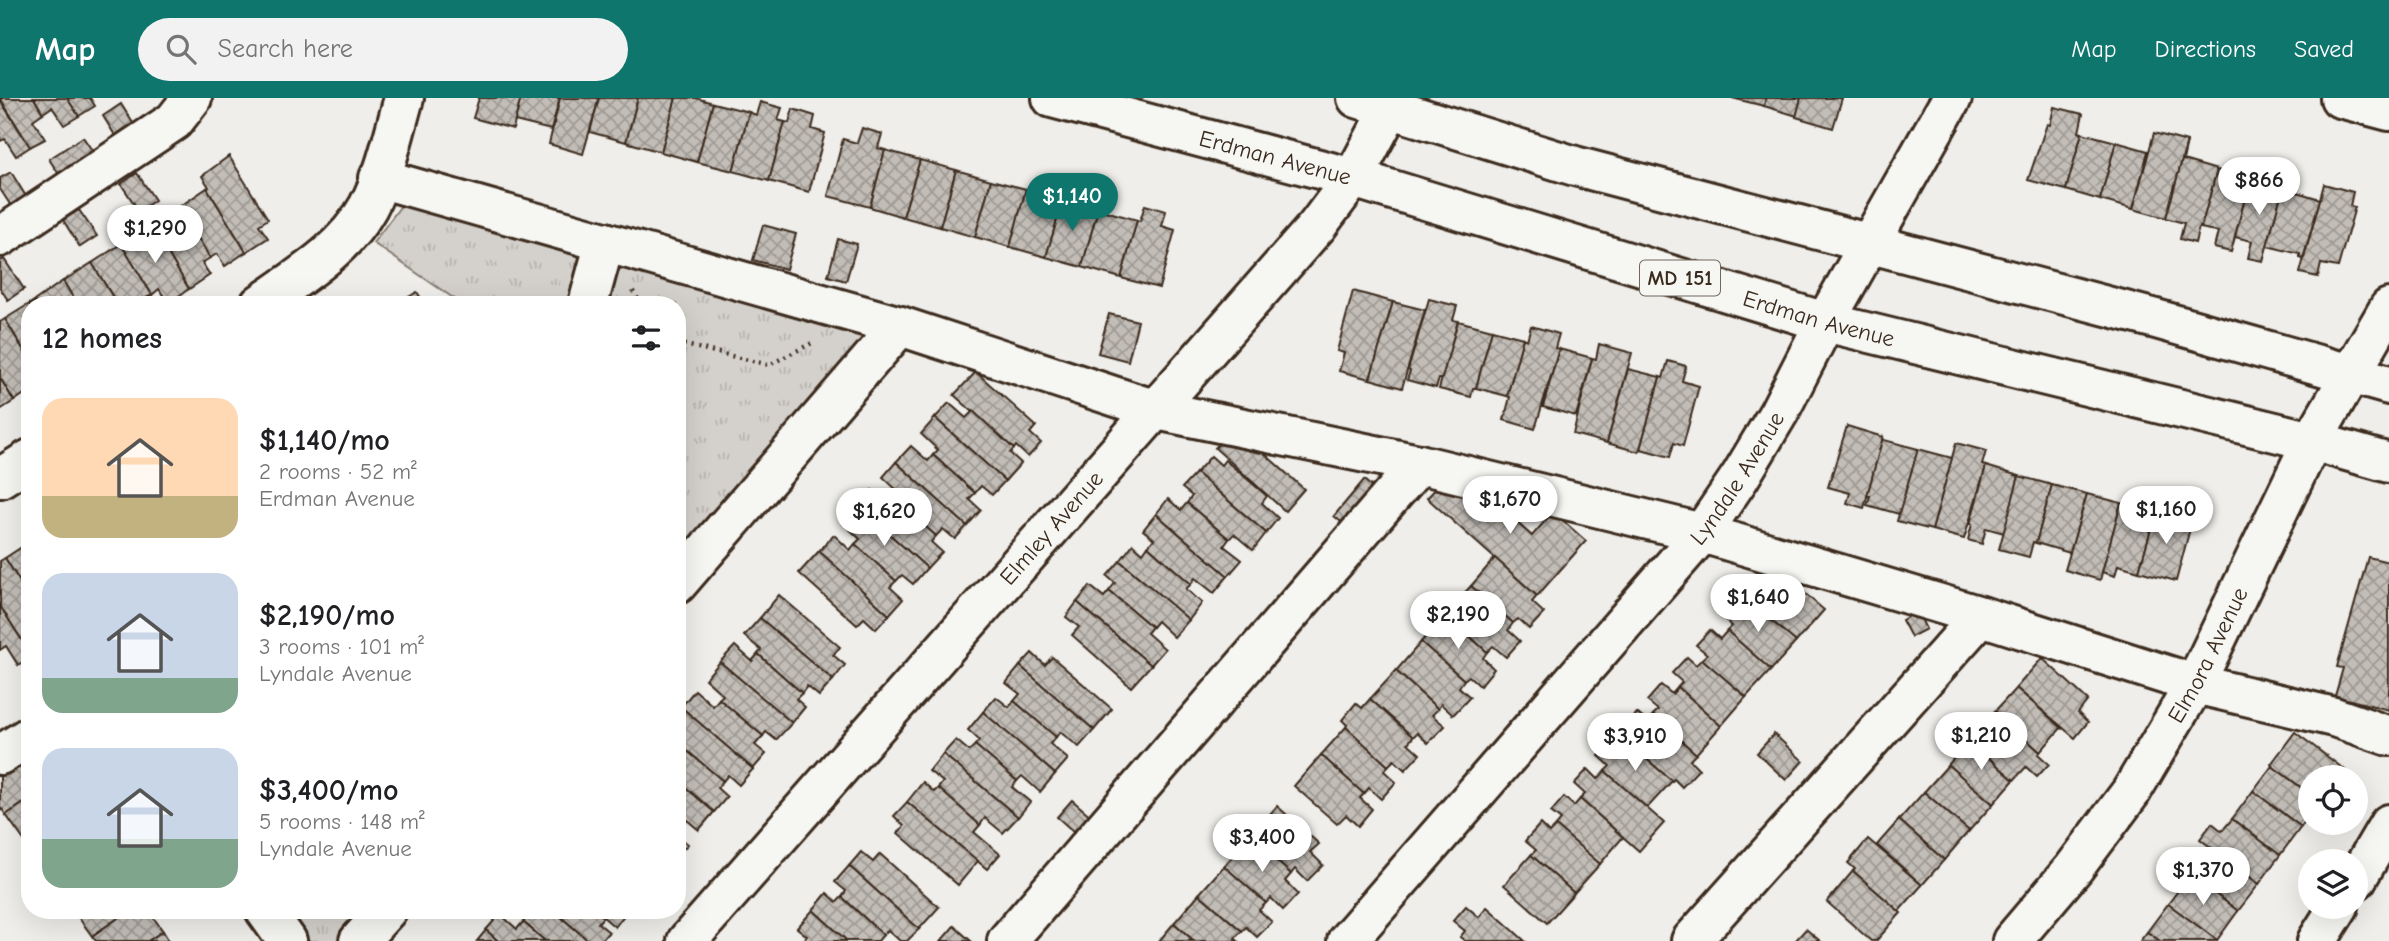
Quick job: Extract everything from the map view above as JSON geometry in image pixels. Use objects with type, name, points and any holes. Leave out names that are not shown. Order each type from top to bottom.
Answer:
[{"type":"street","points":[[0,237],[174,121],[192,98]]},
{"type":"street","points":[[271,296],[312,267],[347,236],[369,205],[404,98]]},
{"type":"street","name":"Erdman Avenue","points":[[1052,98],[1353,178],[1825,322],[2312,441],[2389,463]]},
{"type":"street","name":"Lyndale Avenue","points":[[1347,941],[1702,533],[1773,423],[1825,322],[1952,98]]},
{"type":"street","points":[[2340,98],[2389,111]]},
{"type":"street","points":[[1382,101],[1575,166],[2156,319],[2389,385]]},
{"type":"street","name":"Elmley Avenue","points":[[687,941],[1317,226],[1353,178],[1382,101]]},
{"type":"street","points":[[379,178],[900,326],[1156,410],[1419,464],[1702,533],[2195,684],[2334,717],[2389,736]]},
{"type":"street","points":[[591,296],[605,242]]},
{"type":"street","name":"Elmora Avenue","points":[[2012,941],[2074,868],[2130,792],[2195,684],[2312,441],[2389,308]]},
{"type":"street","points":[[686,574],[900,326]]},
{"type":"street","points":[[1007,941],[1419,464]]},
{"type":"street","points":[[0,478],[21,465]]},
{"type":"street","points":[[1691,941],[1981,617]]},
{"type":"street","points":[[0,755],[21,742]]},
{"type":"street","points":[[2368,860],[2389,824]]},
{"type":"street","points":[[271,919],[287,941]]},
{"type":"street","points":[[359,941],[379,919]]},
{"type":"street","points":[[2317,941],[2331,919]]},
{"type":"path","points":[[686,345],[769,365],[846,326],[862,315]]},
{"type":"green space","points":[[409,195],[875,325],[686,545],[686,296],[450,296],[373,243]]},
{"type":"green space","points":[[289,919],[364,919],[345,941],[304,941]]},
{"type":"building","points":[[0,98],[34,98],[43,113],[33,120],[45,139],[30,147]]},
{"type":"building","points":[[34,98],[67,98],[79,116],[64,125],[52,107],[43,113]]},
{"type":"building","points":[[67,98],[90,98],[95,106],[79,116]]},
{"type":"building","points":[[479,98],[521,98],[513,129],[473,118]]},
{"type":"building","points":[[521,98],[560,98],[551,130],[515,121]]},
{"type":"building","points":[[560,98],[599,98],[583,154],[549,144]]},
{"type":"building","points":[[599,98],[638,98],[626,142],[590,132]]},
{"type":"building","points":[[638,98],[676,98],[661,152],[626,142]]},
{"type":"building","points":[[676,98],[696,98],[713,103],[697,162],[661,152]]},
{"type":"building","points":[[1732,98],[1766,98],[1764,106]]},
{"type":"building","points":[[1766,98],[1801,98],[1797,116],[1764,106]]},
{"type":"building","points":[[1801,98],[1842,98],[1833,128],[1796,117]]},
{"type":"building","points":[[0,100],[30,147],[16,156],[5,139],[0,141]]},
{"type":"building","points":[[760,102],[782,108],[778,120],[785,122],[769,181],[733,171],[749,112],[756,115]]},
{"type":"building","points":[[713,103],[749,112],[733,171],[697,162]]},
{"type":"building","points":[[121,104],[141,136],[123,148],[103,116]]},
{"type":"building","points":[[2054,107],[2083,114],[2079,132],[2082,133],[2066,190],[2028,180],[2047,124],[2050,125]]},
{"type":"building","points":[[793,109],[815,116],[812,129],[825,133],[809,192],[769,181],[785,122],[789,123]]},
{"type":"building","points":[[862,128],[882,134],[878,148],[885,150],[870,207],[828,196],[843,139],[857,143]]},
{"type":"building","points":[[2082,133],[2116,142],[2100,200],[2066,190]]},
{"type":"building","points":[[2154,133],[2187,142],[2166,218],[2133,209]]},
{"type":"building","points":[[83,137],[100,162],[66,185],[49,159]]},
{"type":"building","points":[[2116,142],[2148,151],[2133,209],[2100,200]]},
{"type":"building","points":[[2187,142],[2183,160],[2217,170],[2195,243],[2180,239],[2184,223],[2166,218]]},
{"type":"building","points":[[885,150],[920,160],[903,217],[870,207]]},
{"type":"building","points":[[229,156],[268,219],[259,225],[268,238],[246,252],[202,176]]},
{"type":"building","points":[[920,160],[956,170],[940,227],[903,217]]},
{"type":"building","points":[[956,170],[991,180],[975,237],[940,227]]},
{"type":"building","points":[[2217,170],[2250,179],[2231,252],[2214,248],[2218,232],[2201,228]]},
{"type":"building","points":[[11,172],[30,203],[15,212],[0,189],[0,178]]},
{"type":"building","points":[[137,173],[155,200],[139,211],[121,184]]},
{"type":"building","points":[[2250,179],[2283,188],[2263,261],[2248,258],[2252,241],[2235,237]]},
{"type":"building","points":[[991,180],[1026,189],[1010,247],[975,237]]},
{"type":"building","points":[[2324,184],[2353,192],[2350,206],[2355,207],[2338,267],[2321,264],[2318,277],[2300,273]]},
{"type":"building","points":[[207,188],[246,252],[225,266],[217,254],[210,258],[179,207]]},
{"type":"building","points":[[2283,188],[2320,199],[2303,259],[2300,254],[2267,246]]},
{"type":"building","points":[[1026,189],[1063,200],[1046,257],[1010,247]]},
{"type":"building","points":[[1063,200],[1098,209],[1082,267],[1046,257]]},
{"type":"building","points":[[1145,205],[1166,211],[1162,226],[1175,230],[1159,288],[1121,278],[1137,220],[1140,221]]},
{"type":"building","points":[[179,207],[210,258],[202,263],[210,275],[189,289],[151,225]]},
{"type":"building","points":[[1098,209],[1137,220],[1121,278],[1082,267]]},
{"type":"building","points":[[79,210],[97,236],[80,247],[63,220]]},
{"type":"building","points":[[151,225],[189,289],[178,296],[164,296],[159,289],[152,295],[121,244]]},
{"type":"building","points":[[763,225],[796,234],[786,269],[753,260]]},
{"type":"building","points":[[838,239],[857,244],[846,281],[828,276]]},
{"type":"building","points":[[121,244],[152,295],[112,296],[92,263]]},
{"type":"building","points":[[4,259],[24,289],[8,300],[0,288],[0,261]]},
{"type":"building","points":[[92,263],[112,296],[72,296],[63,281]]},
{"type":"building","points":[[63,281],[72,296],[41,296]]},
{"type":"building","points":[[1353,291],[1393,302],[1370,379],[1339,371],[1344,353],[1337,351]]},
{"type":"building","points":[[1429,299],[1457,306],[1453,320],[1458,321],[1442,379],[1439,379],[1436,388],[1407,380]]},
{"type":"building","points":[[1393,302],[1425,310],[1402,388],[1370,379]]},
{"type":"building","points":[[21,309],[21,346],[5,319]]},
{"type":"building","points":[[1109,314],[1138,321],[1128,361],[1098,353]]},
{"type":"building","points":[[5,319],[21,346],[21,396],[14,401],[0,378],[0,322]]},
{"type":"building","points":[[1458,321],[1492,330],[1471,397],[1439,389]]},
{"type":"building","points":[[1531,326],[1559,334],[1555,348],[1559,349],[1535,429],[1504,420],[1510,397],[1507,396],[1523,338],[1527,340]]},
{"type":"building","points":[[1492,330],[1523,338],[1507,396],[1476,388]]},
{"type":"building","points":[[1599,344],[1632,353],[1607,443],[1573,434],[1592,358],[1596,359]]},
{"type":"building","points":[[1559,349],[1592,358],[1576,416],[1543,407]]},
{"type":"building","points":[[1668,361],[1686,366],[1682,381],[1699,386],[1683,446],[1674,443],[1670,457],[1641,449],[1639,452],[1660,377],[1663,378]]},
{"type":"building","points":[[1628,369],[1660,377],[1639,452],[1607,443]]},
{"type":"building","points":[[976,372],[1036,426],[1030,433],[1041,443],[1028,457],[1016,446],[1014,449],[954,395]]},
{"type":"building","points":[[0,378],[14,401],[0,410]]},
{"type":"building","points":[[949,403],[966,418],[973,411],[1014,449],[1010,453],[1021,463],[1005,481],[935,418]]},
{"type":"building","points":[[935,418],[1005,481],[992,495],[981,486],[975,493],[933,455],[938,450],[921,434]]},
{"type":"building","points":[[1847,426],[1883,437],[1864,508],[1847,503],[1850,493],[1828,487]]},
{"type":"building","points":[[1227,435],[1246,437],[1304,489],[1285,511],[1215,448]]},
{"type":"building","points":[[1883,437],[1884,440],[1918,449],[1899,514],[1867,505]]},
{"type":"building","points":[[1956,443],[1986,451],[1982,465],[1986,466],[1964,539],[1932,530]]},
{"type":"building","points":[[911,446],[928,461],[933,455],[975,493],[969,499],[981,510],[967,526],[896,462]]},
{"type":"building","points":[[1918,449],[1952,458],[1932,530],[1897,521]]},
{"type":"building","points":[[1211,456],[1221,465],[1225,460],[1267,496],[1262,503],[1278,518],[1266,533],[1196,473]]},
{"type":"building","points":[[896,462],[967,526],[955,539],[943,529],[936,536],[895,499],[900,493],[883,477]]},
{"type":"building","points":[[1986,466],[2019,476],[2004,533],[1986,528],[1982,544],[1968,540]]},
{"type":"building","points":[[1196,473],[1266,533],[1253,550],[1234,534],[1229,539],[1187,503],[1192,496],[1182,488]]},
{"type":"building","points":[[2019,476],[2052,485],[2036,543],[2033,542],[2029,557],[1999,549]]},
{"type":"building","points":[[1364,480],[1385,498],[1355,534],[1334,516]]},
{"type":"building","points":[[1442,482],[1487,496],[1532,536],[1553,512],[1586,541],[1537,596],[1427,498]]},
{"type":"building","points":[[2052,485],[2087,494],[2070,553],[2036,543]]},
{"type":"building","points":[[872,490],[889,505],[895,499],[936,536],[931,542],[942,552],[927,568],[858,506]]},
{"type":"building","points":[[2087,494],[2121,503],[2100,580],[2065,570]]},
{"type":"building","points":[[1168,499],[1181,510],[1187,503],[1229,539],[1224,546],[1242,560],[1228,576],[1156,514]]},
{"type":"building","points":[[2121,503],[2156,512],[2139,571],[2118,565],[2115,576],[2102,572]]},
{"type":"building","points":[[858,506],[927,568],[913,584],[902,575],[896,581],[855,544],[860,539],[843,523]]},
{"type":"building","points":[[2156,512],[2192,521],[2176,581],[2139,571]]},
{"type":"building","points":[[1156,514],[1228,576],[1214,593],[1195,578],[1191,584],[1148,546],[1154,539],[1143,530]]},
{"type":"building","points":[[834,535],[850,550],[855,544],[896,581],[890,587],[903,599],[889,615],[819,551]]},
{"type":"building","points":[[1133,544],[1143,553],[1148,546],[1191,584],[1186,589],[1202,603],[1189,620],[1120,561]]},
{"type":"building","points":[[21,548],[21,584],[5,558]]},
{"type":"building","points":[[819,551],[889,615],[876,629],[864,618],[857,625],[799,573]]},
{"type":"building","points":[[2368,557],[2389,562],[2389,710],[2335,696],[2343,668],[2337,667]]},
{"type":"building","points":[[5,558],[21,584],[21,639],[0,606],[0,561]]},
{"type":"building","points":[[1495,558],[1537,596],[1532,602],[1544,613],[1529,629],[1518,619],[1513,623],[1471,586]]},
{"type":"building","points":[[1120,561],[1189,620],[1174,637],[1157,621],[1152,627],[1109,591],[1115,583],[1107,576]]},
{"type":"building","points":[[1780,572],[1824,610],[1796,642],[1751,603],[1756,598],[1744,588],[1757,574],[1769,584]]},
{"type":"building","points":[[1090,586],[1104,597],[1109,591],[1152,627],[1147,633],[1165,649],[1151,665],[1077,602]]},
{"type":"building","points":[[1471,586],[1513,623],[1508,630],[1520,641],[1506,657],[1493,646],[1487,652],[1445,614]]},
{"type":"building","points":[[779,595],[840,647],[833,655],[845,665],[833,680],[760,618]]},
{"type":"building","points":[[1077,602],[1151,665],[1131,687],[1072,635],[1079,627],[1066,617]]},
{"type":"building","points":[[1734,602],[1744,610],[1751,603],[1796,642],[1771,670],[1727,631],[1732,626],[1721,616]]},
{"type":"building","points":[[0,606],[21,639],[21,663],[18,665],[6,646],[0,650]]},
{"type":"building","points":[[1917,611],[1926,629],[1911,637],[1902,620]]},
{"type":"building","points":[[1445,614],[1487,652],[1483,658],[1494,669],[1480,686],[1469,676],[1464,680],[1421,642]]},
{"type":"building","points":[[760,618],[833,680],[819,696],[807,686],[802,693],[758,654],[761,650],[744,636]]},
{"type":"building","points":[[1710,630],[1720,639],[1727,631],[1771,670],[1746,697],[1702,659],[1707,654],[1696,645]]},
{"type":"building","points":[[1421,642],[1464,680],[1459,687],[1470,697],[1453,715],[1441,704],[1438,709],[1396,671]]},
{"type":"building","points":[[735,646],[752,661],[758,654],[802,693],[796,699],[805,707],[792,723],[720,662]]},
{"type":"building","points":[[1032,653],[1045,665],[1052,657],[1112,709],[1094,730],[1020,666]]},
{"type":"building","points":[[1687,657],[1696,665],[1702,659],[1746,697],[1721,726],[1678,687],[1682,682],[1672,673]]},
{"type":"building","points":[[2042,658],[2088,700],[2078,713],[2088,722],[2075,738],[2016,688]]},
{"type":"building","points":[[720,662],[792,723],[776,740],[766,732],[763,736],[719,699],[723,695],[705,679]]},
{"type":"building","points":[[1020,666],[1094,730],[1079,747],[1060,732],[1056,737],[1014,701],[1020,694],[1006,683]]},
{"type":"building","points":[[1396,671],[1438,709],[1432,715],[1445,726],[1428,743],[1417,733],[1413,737],[1370,699]]},
{"type":"building","points":[[1661,685],[1672,694],[1678,687],[1721,726],[1696,754],[1653,715],[1658,710],[1647,701]]},
{"type":"building","points":[[2016,688],[2063,729],[2061,728],[2040,752],[1995,711]]},
{"type":"building","points":[[695,690],[713,706],[719,699],[763,736],[755,745],[766,754],[753,769],[686,711],[686,701]]},
{"type":"building","points":[[996,697],[1009,707],[1014,701],[1056,737],[1050,744],[1068,759],[1055,774],[983,712]]},
{"type":"building","points":[[1370,699],[1413,737],[1408,743],[1420,754],[1405,770],[1394,760],[1388,766],[1346,727],[1342,720],[1356,703],[1362,708]]},
{"type":"building","points":[[686,711],[753,769],[739,785],[728,775],[723,781],[686,750]]},
{"type":"building","points":[[1995,711],[2040,752],[2038,754],[2049,764],[2037,777],[2026,767],[2014,780],[1969,741]]},
{"type":"building","points":[[983,712],[1055,774],[1040,792],[1022,776],[1017,781],[975,745],[979,740],[968,730]]},
{"type":"building","points":[[1637,713],[1647,722],[1653,715],[1696,754],[1690,760],[1699,769],[1682,787],[1629,744],[1634,738],[1623,729]]},
{"type":"building","points":[[1346,727],[1388,766],[1384,771],[1396,782],[1381,799],[1369,788],[1364,794],[1321,755]]},
{"type":"building","points":[[2295,732],[2338,765],[2298,765],[2298,785],[2271,764]]},
{"type":"building","points":[[1774,734],[1803,761],[1786,780],[1757,753]]},
{"type":"building","points":[[956,740],[969,751],[975,745],[1017,781],[1012,787],[1030,802],[1018,817],[943,754]]},
{"type":"building","points":[[1613,740],[1624,750],[1629,744],[1672,781],[1647,808],[1605,771],[1610,766],[1599,756]]},
{"type":"building","points":[[1969,741],[2014,780],[1993,804],[1948,765]]},
{"type":"building","points":[[686,750],[723,781],[717,788],[727,797],[714,812],[686,788]]},
{"type":"building","points":[[943,754],[1018,817],[1003,833],[985,818],[980,825],[938,788],[943,782],[929,771]]},
{"type":"building","points":[[1321,755],[1364,794],[1360,798],[1372,809],[1358,826],[1346,815],[1337,824],[1294,786]]},
{"type":"building","points":[[21,757],[21,805],[6,815],[2,809],[0,811],[0,771]]},
{"type":"building","points":[[1948,765],[1993,804],[1969,831],[1924,792]]},
{"type":"building","points":[[2272,766],[2298,785],[2298,825],[2253,791]]},
{"type":"building","points":[[1588,769],[1598,779],[1605,771],[1664,823],[1639,851],[1580,799],[1585,794],[1574,784]]},
{"type":"building","points":[[923,782],[934,792],[938,788],[980,825],[974,832],[1000,854],[987,869],[907,802]]},
{"type":"building","points":[[686,788],[714,812],[699,830],[687,820]]},
{"type":"building","points":[[2253,791],[2298,825],[2298,831],[2280,855],[2232,819]]},
{"type":"building","points":[[1924,792],[1969,831],[1944,860],[1899,820]]},
{"type":"building","points":[[1564,797],[1574,806],[1580,799],[1623,837],[1600,864],[1556,826],[1561,820],[1551,812]]},
{"type":"building","points":[[1072,800],[1099,823],[1083,840],[1057,817]]},
{"type":"building","points":[[907,802],[978,861],[958,885],[898,833],[904,826],[894,816]]},
{"type":"building","points":[[21,805],[21,836],[6,815]]},
{"type":"building","points":[[1277,806],[1319,844],[1310,852],[1323,865],[1307,881],[1295,869],[1291,874],[1250,837]]},
{"type":"building","points":[[2232,819],[2280,855],[2259,884],[2200,839],[2212,823],[2222,831]]},
{"type":"building","points":[[1899,820],[1944,860],[1922,885],[1877,845]]},
{"type":"building","points":[[1540,824],[1549,833],[1556,826],[1600,864],[1574,893],[1531,855],[1536,850],[1525,841]]},
{"type":"building","points":[[1250,837],[1291,874],[1285,881],[1298,894],[1283,910],[1271,898],[1266,903],[1224,866]]},
{"type":"building","points":[[1868,839],[1922,885],[1899,911],[1853,871],[1855,869],[1848,863]]},
{"type":"building","points":[[2211,848],[2259,884],[2238,911],[2190,875]]},
{"type":"building","points":[[861,852],[873,862],[880,854],[939,907],[919,929],[849,866]]},
{"type":"building","points":[[1531,855],[1574,893],[1547,923],[1504,885]]},
{"type":"building","points":[[849,866],[919,929],[907,941],[900,941],[888,930],[883,935],[842,897],[846,891],[835,882]]},
{"type":"building","points":[[1224,866],[1266,903],[1259,910],[1272,922],[1257,937],[1246,927],[1242,931],[1199,894]]},
{"type":"building","points":[[1853,871],[1901,913],[1876,941],[1871,941],[1827,902]]},
{"type":"building","points":[[2190,875],[2238,911],[2217,940],[2168,904]]},
{"type":"building","points":[[827,893],[837,902],[842,897],[883,935],[878,941],[847,941],[813,910]]},
{"type":"building","points":[[1199,894],[1242,931],[1235,938],[1238,941],[1194,941],[1174,923]]},
{"type":"building","points":[[2168,904],[2217,940],[2160,941],[2147,932]]},
{"type":"building","points":[[1466,906],[1479,917],[1487,907],[1525,941],[1465,941],[1460,937],[1465,931],[1453,921]]},
{"type":"building","points":[[813,910],[847,941],[803,941],[807,936],[797,928]]},
{"type":"building","points":[[80,919],[117,919],[92,936]]},
{"type":"building","points":[[117,919],[154,919],[163,931],[148,941],[96,941],[92,936]]},
{"type":"building","points":[[496,919],[506,919],[517,929],[523,922],[545,941],[498,941],[486,930]]},
{"type":"building","points":[[526,919],[563,919],[589,941],[545,941],[523,922]]},
{"type":"building","points":[[563,919],[601,919],[598,923],[609,932],[601,941],[589,941]]},
{"type":"building","points":[[606,919],[621,919],[615,927]]},
{"type":"building","points":[[1174,923],[1194,941],[1159,941]]},
{"type":"building","points":[[954,926],[971,941],[941,941]]},
{"type":"building","points":[[1806,929],[1820,941],[1795,941]]},
{"type":"building","points":[[486,930],[498,941],[477,941]]},
{"type":"building","points":[[163,931],[169,941],[148,941]]},
{"type":"building","points":[[2147,932],[2160,941],[2140,941]]}]
